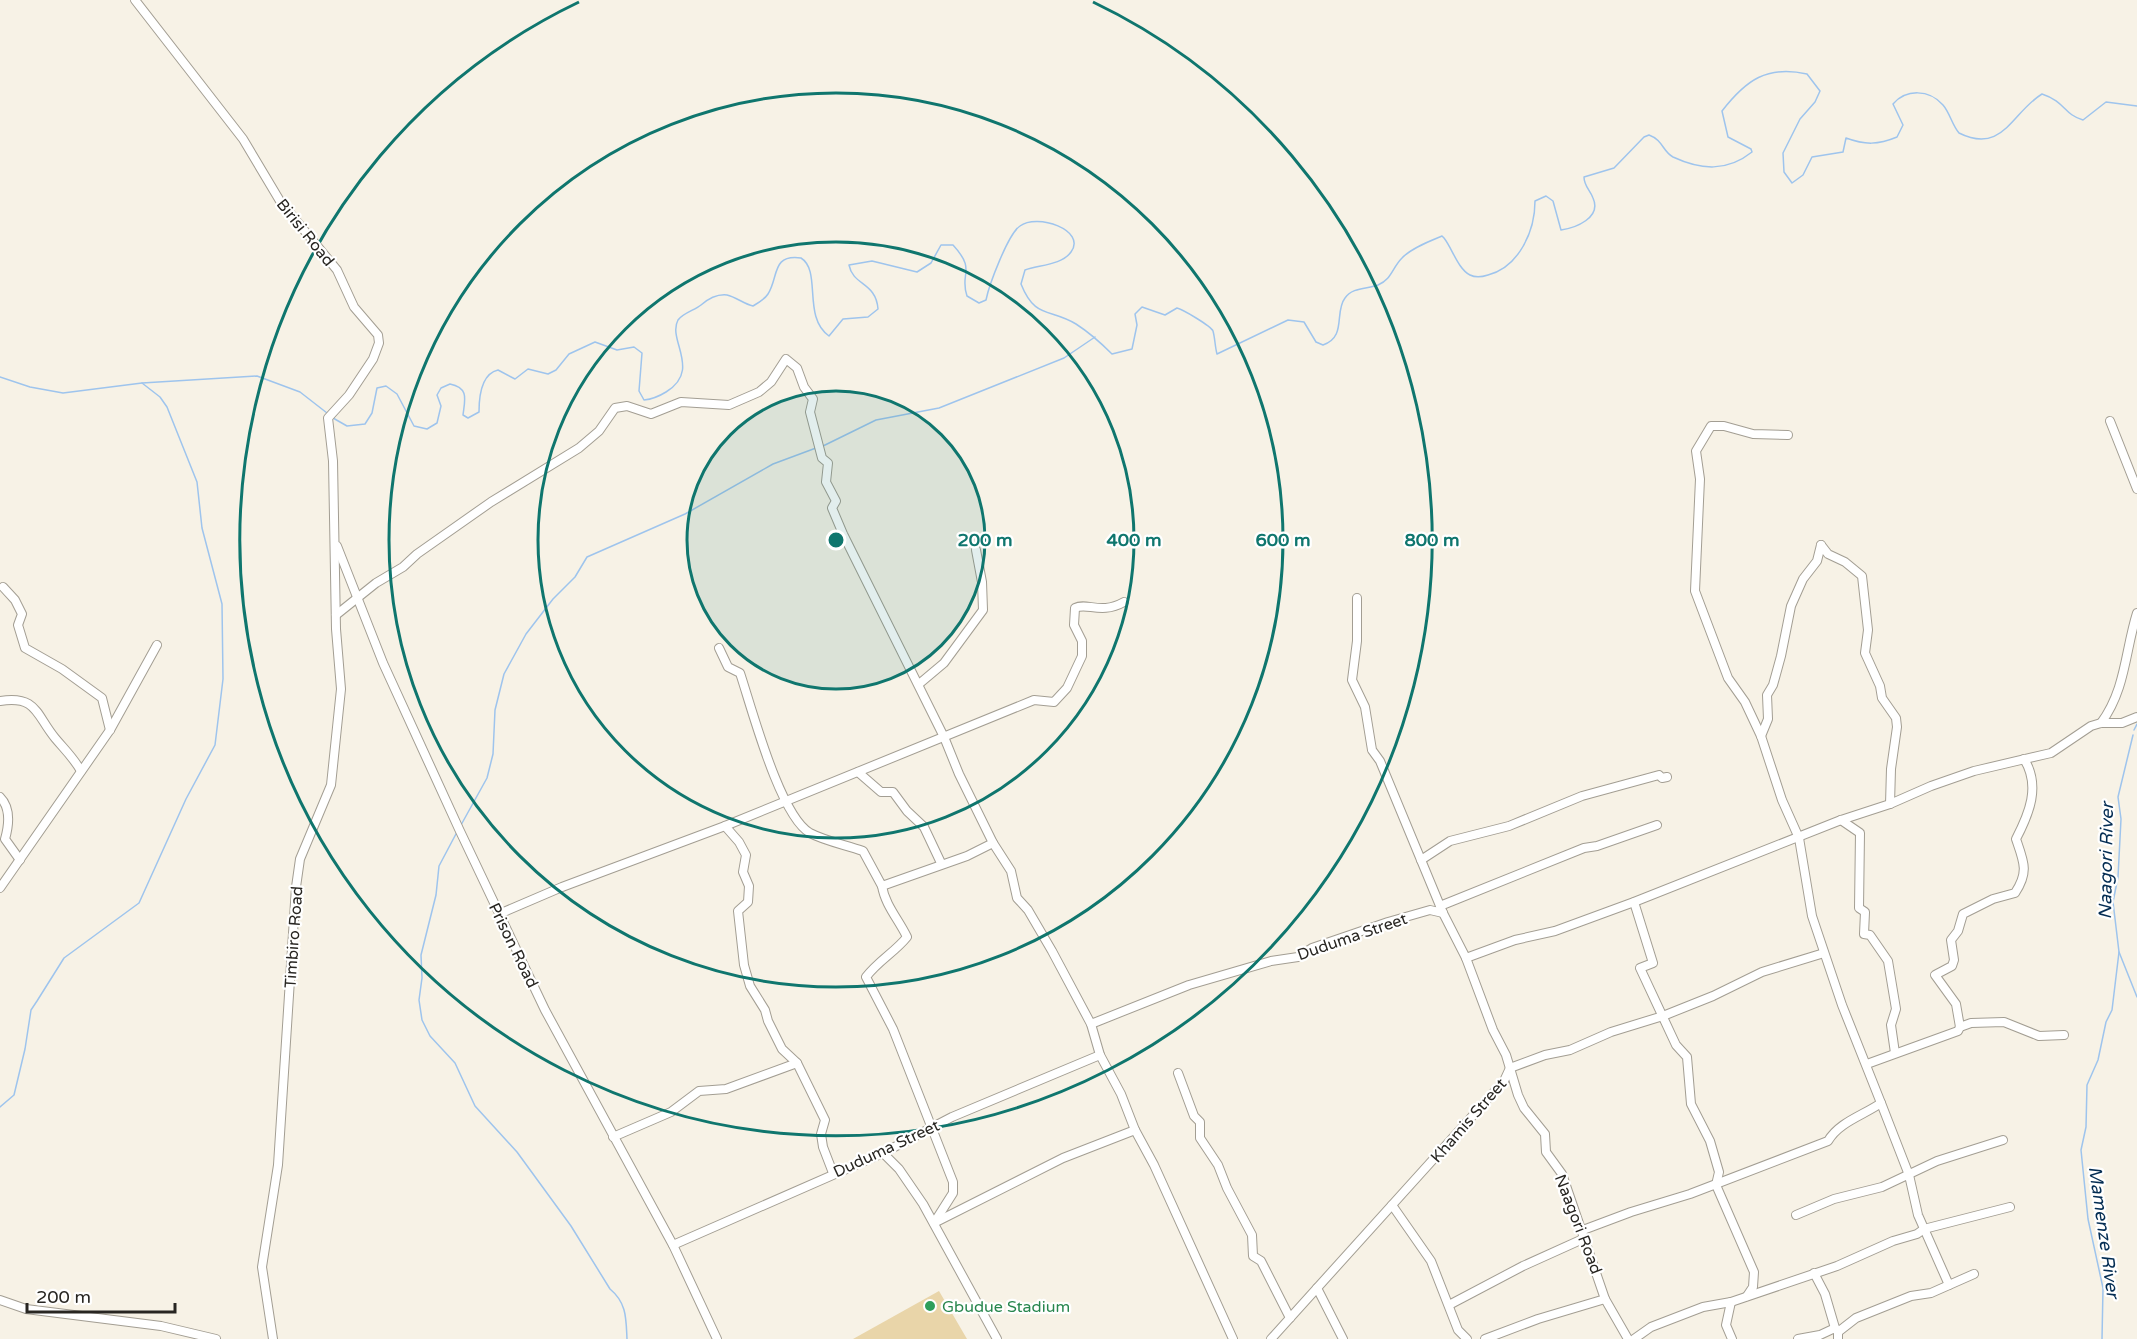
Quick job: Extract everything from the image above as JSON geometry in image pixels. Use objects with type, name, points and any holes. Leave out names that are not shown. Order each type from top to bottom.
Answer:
[{"type":"street","name":"Birisi Road","points":[[135,0],[243,139],[280,201],[337,270],[354,307],[378,335],[379,343],[373,359],[349,395],[328,418],[333,461],[334,540]]},
{"type":"street","points":[[336,615],[491,502],[579,448],[599,431],[615,408],[627,406],[651,414],[681,402],[729,405],[759,392],[771,382],[786,358],[797,368],[804,387],[813,399],[810,412],[822,458],[828,463],[826,482],[836,501],[832,508],[862,575],[944,737],[959,774],[993,843],[1011,871],[1017,898],[1028,910],[1091,1024],[1100,1055],[1121,1094],[1135,1130],[1154,1165],[1233,1339]]},
{"type":"street","points":[[2110,421],[2137,489]]},
{"type":"street","points":[[1788,435],[1753,434],[1724,426],[1711,426],[1696,451],[1700,479],[1695,591],[1728,678],[1745,702],[1761,736],[1782,800],[1799,838],[1812,916],[1824,952],[1909,1175],[1924,1228],[1949,1285]]},
{"type":"street","name":"Prison Road","points":[[334,540],[383,663],[545,1010],[673,1245],[717,1339]]},
{"type":"street","name":"Timbiro Road","points":[[273,1339],[262,1267],[278,1165],[297,877],[300,859],[331,785],[341,689],[334,540]]},
{"type":"street","points":[[1761,736],[1768,719],[1767,695],[1773,685],[1781,656],[1791,606],[1803,579],[1817,561],[1821,544],[1828,554],[1845,562],[1862,576],[1868,630],[1865,653],[1880,686],[1882,698],[1896,718],[1890,804]]},
{"type":"street","points":[[918,684],[937,671],[983,610],[982,582],[976,550]]},
{"type":"street","points":[[3,587],[15,600],[22,614],[18,624],[25,648],[62,669],[102,698],[110,730]]},
{"type":"street","name":"Naagori Road","points":[[1357,598],[1357,640],[1352,680],[1365,707],[1372,750],[1380,761],[1441,907],[1466,957],[1510,1068],[1518,1095],[1524,1108],[1545,1134],[1546,1152],[1562,1174],[1605,1299],[1628,1339]]},
{"type":"street","points":[[499,914],[562,887],[725,826],[1034,700],[1054,702],[1067,688],[1082,656],[1082,641],[1074,625],[1075,609],[1081,605],[1112,609],[1124,602]]},
{"type":"street","points":[[2101,723],[2114,701],[2123,678],[2137,613]]},
{"type":"street","points":[[0,888],[110,730],[157,645]]},
{"type":"street","points":[[719,648],[728,667],[740,673],[785,801],[796,821],[810,833],[863,851],[882,886],[884,899],[896,914],[907,937],[899,947],[876,964],[866,977],[887,1016],[953,1182],[953,1193],[934,1223]]},
{"type":"street","points":[[0,701],[17,698],[33,705],[81,771]]},
{"type":"street","points":[[1466,957],[1515,940],[1555,931],[1974,771],[2051,753],[2091,726],[2101,723],[2122,723],[2137,717]]},
{"type":"street","points":[[1960,1027],[1956,1004],[1935,975],[1952,966],[1954,960],[1951,940],[1958,931],[1963,914],[1993,899],[2015,893],[2024,879],[2024,862],[2016,839],[2030,811],[2032,772],[2024,759]]},
{"type":"street","points":[[858,772],[881,792],[893,792],[899,798],[907,811],[924,827],[941,863]]},
{"type":"street","points":[[1421,860],[1450,842],[1509,826],[1582,796],[1659,775],[1662,778],[1667,777]]},
{"type":"street","points":[[0,797],[6,804],[8,827],[5,839],[20,860]]},
{"type":"street","points":[[1841,820],[1860,833],[1859,908],[1865,912],[1864,934],[1870,935],[1888,961],[1896,1009],[1892,1025],[1895,1053]]},
{"type":"street","points":[[1430,910],[1584,848],[1598,846],[1657,825]]},
{"type":"street","points":[[725,826],[739,842],[746,855],[743,872],[749,886],[748,903],[738,911],[744,965],[750,986],[765,1010],[782,1049],[797,1063],[825,1120],[822,1141],[833,1173]]},
{"type":"street","points":[[882,886],[941,863],[967,856],[993,843]]},
{"type":"street","points":[[1634,902],[1653,963],[1640,968],[1676,1045],[1687,1057],[1691,1104],[1710,1141],[1719,1172],[1716,1185],[1754,1272],[1753,1287],[1747,1296]]},
{"type":"street","name":"Duduma Street","points":[[1091,1024],[1189,986],[1270,961],[1298,957],[1312,948],[1441,907]]},
{"type":"street","name":"Khamis Street","points":[[1270,1339],[1504,1081],[1510,1068],[1545,1055],[1570,1050],[1611,1032],[1663,1016],[1713,996],[1762,972],[1824,952]]},
{"type":"street","points":[[1867,1064],[1958,1031],[1960,1027],[1971,1023],[2004,1022],[2039,1036],[2064,1035]]},
{"type":"street","name":"Duduma Street","points":[[673,1245],[883,1153],[930,1127],[1100,1055]]},
{"type":"street","points":[[613,1137],[671,1112],[699,1091],[726,1089],[797,1063]]},
{"type":"street","points":[[1178,1073],[1194,1116],[1200,1122],[1200,1138],[1218,1165],[1223,1181],[1252,1235],[1253,1256],[1261,1261],[1290,1318]]},
{"type":"street","points":[[1449,1305],[1631,1212],[1716,1185],[1828,1141],[1836,1128],[1859,1118],[1881,1103]]},
{"type":"street","points":[[934,1223],[1063,1158],[1135,1130]]},
{"type":"street","points":[[1796,1215],[1834,1200],[1882,1187],[1937,1161],[2003,1140]]},
{"type":"street","points":[[883,1153],[899,1169],[934,1223],[997,1339]]},
{"type":"street","points":[[1392,1205],[1431,1261],[1458,1330],[1467,1339]]},
{"type":"street","points":[[1634,1339],[1651,1327],[1702,1306],[1731,1302],[1854,1259],[1893,1241],[1917,1234],[1924,1228],[2010,1207]]},
{"type":"street","points":[[1814,1273],[1824,1294],[1837,1333]]},
{"type":"street","points":[[1798,1339],[1837,1333],[1856,1318],[1911,1296],[1931,1293],[1974,1274]]},
{"type":"street","points":[[1317,1288],[1343,1339]]},
{"type":"street","points":[[1485,1339],[1538,1319],[1605,1299]]},
{"type":"street","points":[[0,1300],[26,1309],[161,1326],[216,1339]]},
{"type":"street","points":[[1731,1302],[1725,1325],[1732,1339]]},
{"type":"shaded area","name":"Gbudue Stadium","points":[[939,1291],[967,1339],[853,1339]]},
{"type":"waterway","points":[[333,418],[347,426],[365,424],[372,413],[377,388],[386,386],[397,394],[414,426],[427,429],[437,423],[441,406],[437,395],[441,388],[450,384],[463,391],[465,399],[463,415],[468,418],[479,412],[482,386],[492,372],[498,370],[515,379],[528,369],[548,374],[556,370],[569,354],[595,342],[617,350],[634,347],[642,353],[639,391],[644,400],[653,398],[666,392],[682,374],[683,365],[676,328],[678,320],[686,313],[720,295],[727,295],[753,306],[768,294],[777,268],[785,260],[801,258],[807,264],[812,283],[816,318],[821,328],[829,336],[843,319],[868,317],[878,309],[873,294],[855,277],[849,265],[872,261],[917,272],[931,263],[941,245],[953,245],[966,266],[967,296],[979,303],[986,300],[1000,260],[1015,231],[1028,222],[1037,221],[1058,226],[1072,237],[1074,244],[1071,252],[1062,260],[1025,270],[1021,284],[1026,295],[1037,308],[1081,327],[1112,354],[1132,349],[1137,325],[1135,314],[1142,307],[1165,315],[1177,308],[1196,318],[1213,331],[1217,354],[1288,320],[1304,322],[1316,342],[1323,345],[1330,341],[1338,330],[1340,310],[1348,294],[1383,283],[1402,258],[1421,245],[1442,236],[1466,272],[1472,276],[1481,277],[1499,271],[1516,256],[1532,224],[1535,201],[1546,196],[1553,201],[1561,230],[1586,221],[1594,211],[1595,205],[1584,177],[1614,168],[1644,137],[1649,135],[1654,137],[1670,155],[1694,165],[1723,166],[1743,158],[1752,152],[1751,149],[1728,137],[1722,111],[1749,83],[1769,74],[1780,72],[1807,74],[1820,91],[1815,102],[1800,119],[1783,153],[1784,172],[1792,183],[1803,175],[1812,157],[1843,152],[1846,138],[1872,143],[1884,142],[1897,137],[1903,125],[1893,104],[1898,99],[1911,94],[1924,94],[1937,100],[1945,108],[1959,133],[1986,139],[2006,128],[2042,94],[2083,120],[2106,102],[2137,106]]},
{"type":"waterway","points":[[823,446],[876,420],[939,408],[1064,358],[1095,337]]},
{"type":"waterway","points":[[0,377],[30,387],[63,393],[142,383],[257,376],[300,392],[327,413]]},
{"type":"waterway","points":[[0,1107],[14,1095],[31,1010],[64,958],[139,903],[186,799],[215,745],[223,679],[222,604],[202,528],[197,482],[167,407],[160,397],[142,383]]},
{"type":"waterway","points":[[461,825],[487,778],[493,754],[495,710],[504,674],[526,634],[553,599],[575,577],[587,557],[685,514],[773,464],[816,448]]},
{"type":"waterway","name":"Naagori River","points":[[2134,730],[2137,724]]},
{"type":"waterway","name":"Naagori River","points":[[2133,735],[2118,797],[2121,819],[2118,877],[2113,902],[2119,952],[2137,997]]},
{"type":"waterway","points":[[457,832],[439,866],[436,895],[421,955],[422,978],[419,1000],[422,1020],[430,1036],[455,1063],[475,1106],[517,1152],[571,1226],[610,1289],[620,1300],[623,1306],[627,1339]]},
{"type":"waterway","name":"Mamenze River","points":[[2102,1339],[2103,1288],[2088,1219],[2081,1150],[2086,1127],[2087,1085],[2098,1060],[2106,1022],[2112,1010],[2119,952]]},
{"type":"place","name":"Gbudue Stadium","points":[[930,1306]]}]
